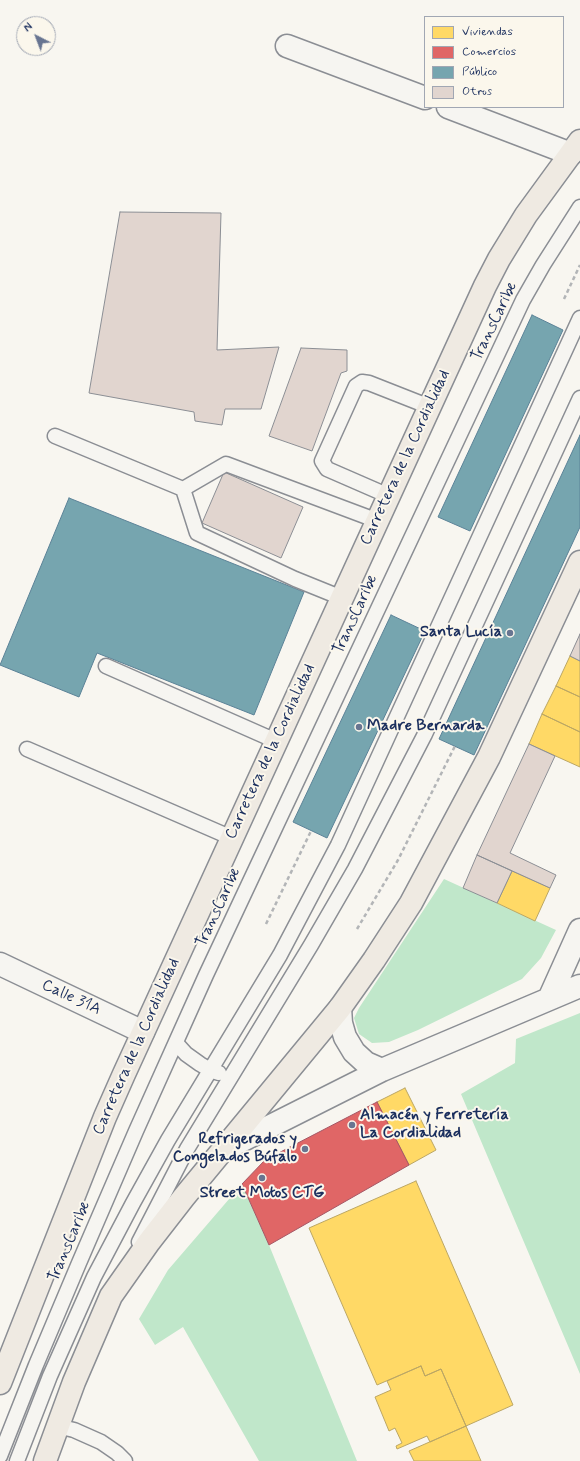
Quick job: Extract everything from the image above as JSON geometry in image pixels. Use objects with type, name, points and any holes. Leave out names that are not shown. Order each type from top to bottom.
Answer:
[{"type":"highway","name":"Carretera de la Cordialidad","points":[[0,1383],[105,1117],[485,286],[499,259],[534,204],[576,147]]},
{"type":"highway","points":[[45,1461],[77,1375],[111,1296],[153,1236],[340,1008],[374,960],[411,903],[489,757],[580,562]]},
{"type":"street","points":[[288,46],[424,98]]},
{"type":"street","points":[[451,108],[576,147]]},
{"type":"street","points":[[549,999],[580,930]]},
{"type":"street","name":"Calle 31A","points":[[0,964],[143,1032]]},
{"type":"street","points":[[225,1149],[382,1070],[580,986]]},
{"type":"street","points":[[340,1008],[341,1023],[345,1038],[354,1052],[366,1063],[382,1070]]},
{"type":"lane","name":"TransCaribe","points":[[0,1456],[73,1277],[206,975],[523,300],[543,265],[580,207]]},
{"type":"lane","points":[[17,1461],[50,1376],[94,1277],[168,1140],[280,955],[338,844],[580,318]]},
{"type":"lane","points":[[389,496],[327,469],[322,460],[350,399],[356,386],[362,382],[369,382],[430,407]]},
{"type":"lane","points":[[111,1296],[187,1149],[311,945],[355,869],[422,741],[580,398]]},
{"type":"lane","points":[[55,436],[183,489],[197,533],[295,579],[342,598]]},
{"type":"lane","points":[[183,489],[226,464],[378,521]]},
{"type":"lane","points":[[106,666],[276,741]]},
{"type":"lane","points":[[27,749],[232,838]]},
{"type":"lane","points":[[176,1043],[186,1054],[210,1070],[231,1075]]},
{"type":"lane","points":[[57,1426],[74,1430],[101,1442],[117,1453],[125,1461]]},
{"type":"path","points":[[561,304],[580,265]]},
{"type":"path","points":[[353,936],[398,860],[454,746]]},
{"type":"path","points":[[264,928],[311,831]]},
{"type":"green space","points":[[444,879],[556,930],[541,958],[522,979],[418,1030],[389,1042],[372,1043],[359,1034],[354,1018],[359,1008]]},
{"type":"green space","points":[[580,1013],[580,1374],[461,1094],[515,1063],[516,1039]]},
{"type":"green space","points":[[242,1184],[269,1245],[357,1461],[259,1461],[183,1327],[155,1345],[139,1319],[168,1270]]},
{"type":"building: Viviendas","points":[[570,656],[580,661],[580,697],[556,686]]},
{"type":"building: Viviendas","points":[[556,686],[580,697],[580,732],[542,714]]},
{"type":"building: Viviendas","points":[[542,714],[580,732],[580,767],[529,744]]},
{"type":"building: Viviendas","points":[[512,871],[550,888],[535,921],[497,903]]},
{"type":"building: Viviendas","points":[[405,1088],[436,1150],[409,1165],[377,1102]]},
{"type":"building: Viviendas","points":[[416,1181],[513,1405],[466,1426],[441,1369],[425,1376],[421,1366],[377,1385],[309,1228]]},
{"type":"building: Viviendas","points":[[421,1366],[425,1376],[441,1369],[466,1426],[430,1442],[427,1436],[397,1449],[396,1446],[402,1443],[395,1428],[389,1431],[375,1397],[391,1390],[387,1381]]},
{"type":"building: Viviendas","points":[[466,1426],[481,1461],[414,1461],[409,1451]]},
{"type":"building: Comercios","points":[[377,1102],[409,1165],[269,1245],[242,1184],[265,1160]]},
{"type":"building: Público","points":[[532,315],[563,330],[470,531],[438,517]]},
{"type":"building: Público","name":"Santa Lucía","points":[[580,435],[580,527],[474,755],[439,739]]},
{"type":"building: Público","points":[[69,498],[304,592],[254,715],[97,653],[79,697],[0,665]]},
{"type":"building: Público","name":"Madre Bernarda","points":[[391,615],[425,631],[327,838],[293,822]]},
{"type":"building: Otros","points":[[120,212],[221,213],[217,350],[279,347],[261,409],[225,409],[222,425],[195,421],[194,412],[89,393]]},
{"type":"building: Otros","points":[[301,348],[347,350],[347,371],[341,373],[312,451],[269,436]]},
{"type":"building: Otros","points":[[224,472],[303,507],[281,558],[202,523]]},
{"type":"building: Otros","points":[[580,634],[580,661],[570,656]]},
{"type":"building: Otros","points":[[529,744],[555,756],[510,853],[556,875],[550,888],[477,855]]},
{"type":"building: Otros","points":[[477,855],[512,871],[497,903],[463,888]]},
{"type":"place","name":"Santa Lucía","points":[[510,633]]},
{"type":"place","name":"Madre Bernarda","points":[[359,727]]},
{"type":"place","name":"Almacén y Ferretería La Cordialidad","points":[[352,1125]]},
{"type":"place","name":"Refrigerados y Congelados Búfalo","points":[[305,1149]]},
{"type":"place","name":"Street Motos CTG","points":[[262,1178]]}]
